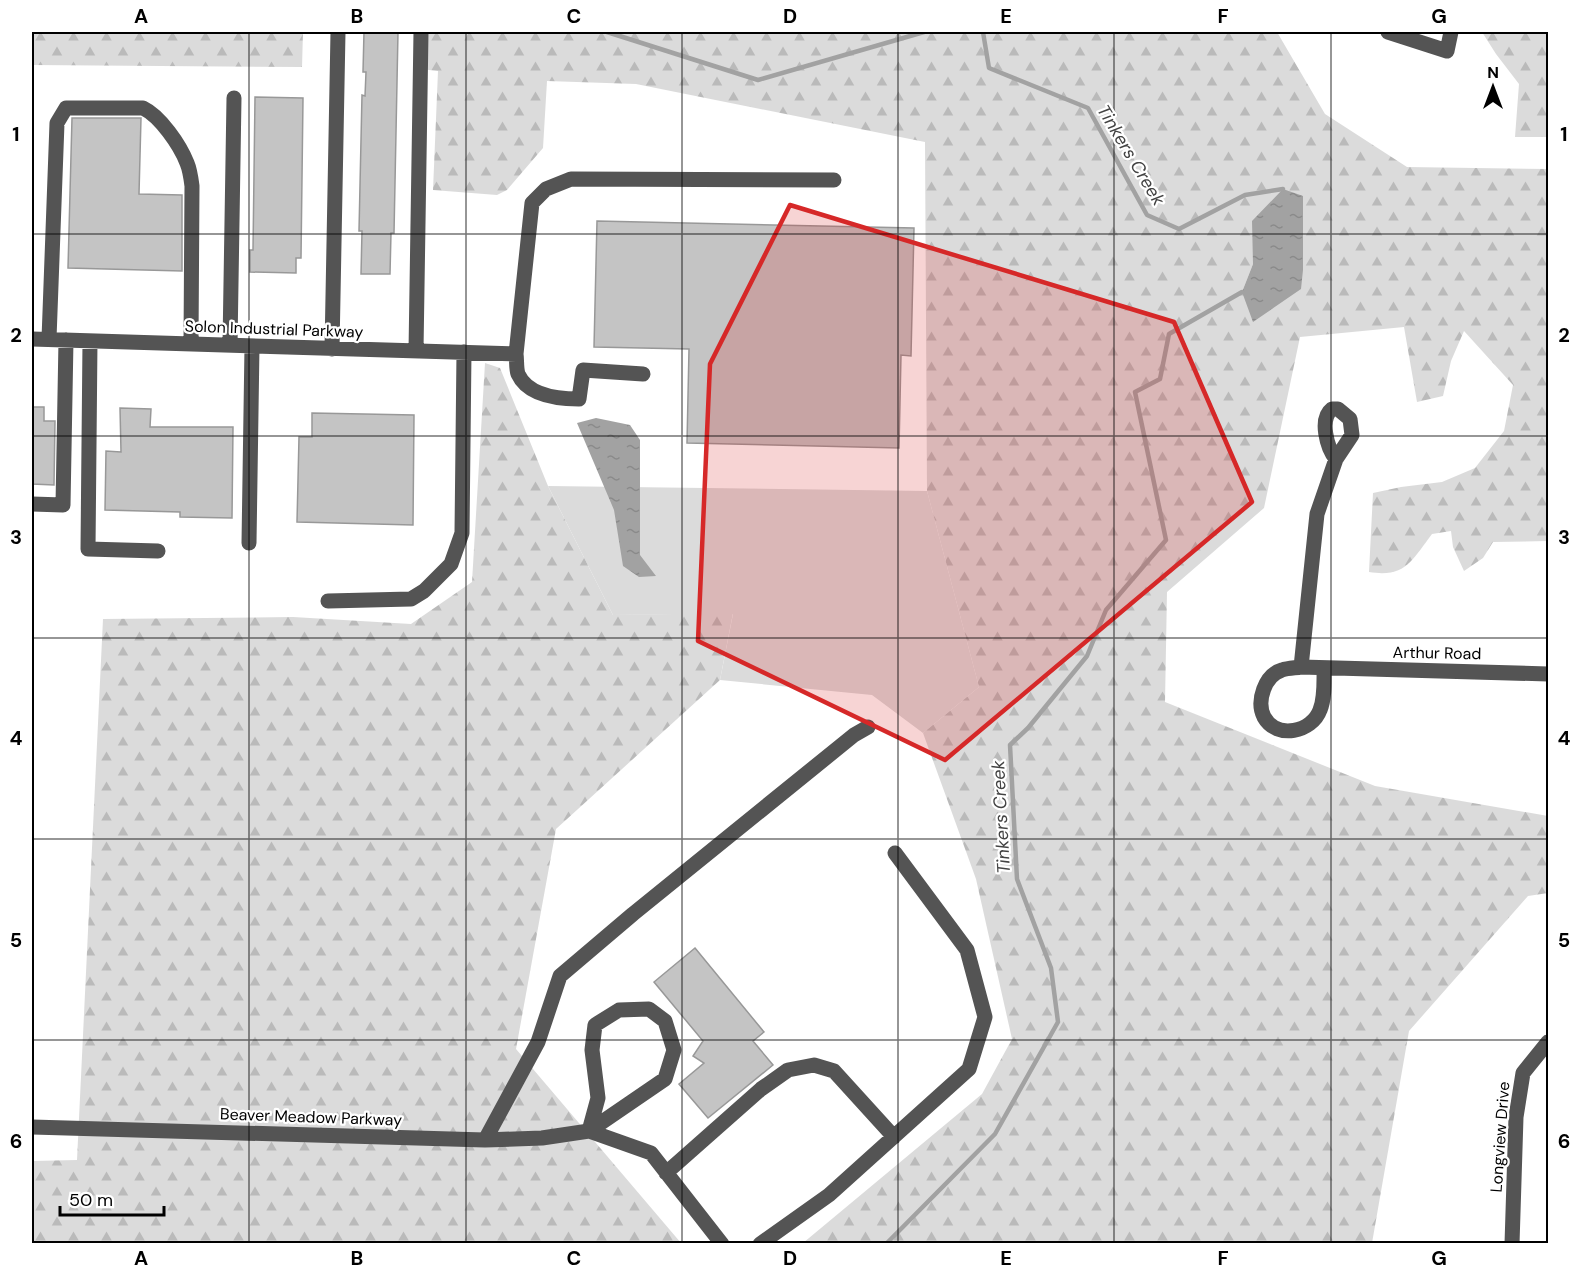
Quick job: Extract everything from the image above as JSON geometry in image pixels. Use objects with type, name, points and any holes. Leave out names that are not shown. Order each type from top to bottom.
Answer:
[{"type":"street","points":[[332,349],[338,32]]},
{"type":"street","points":[[416,351],[421,32]]},
{"type":"street","points":[[1388,32],[1447,51],[1450,32]]},
{"type":"street","points":[[230,345],[234,98]]},
{"type":"street","points":[[49,339],[57,123],[66,108],[143,108],[152,112],[180,148],[189,165],[192,186],[191,344]]},
{"type":"street","points":[[643,374],[583,370],[579,399],[555,399],[530,387],[518,374],[516,354],[532,203],[546,189],[571,179],[834,180]]},
{"type":"street","name":"Solon Industrial Parkway","points":[[32,339],[516,354]]},
{"type":"street","points":[[32,504],[63,505],[66,340]]},
{"type":"street","points":[[90,341],[88,549],[158,551]]},
{"type":"street","points":[[249,543],[252,346]]},
{"type":"street","points":[[328,601],[411,599],[424,591],[451,564],[462,533],[464,352]]},
{"type":"street","points":[[1301,667],[1317,513],[1336,459]]},
{"type":"street","name":"Arthur Road","points":[[1324,668],[1321,708],[1310,725],[1297,731],[1285,730],[1273,726],[1264,718],[1260,706],[1265,686],[1281,670],[1301,667],[1548,674]]},
{"type":"street","points":[[485,1140],[538,1042],[560,976],[854,735],[868,727]]},
{"type":"street","points":[[760,1244],[829,1195],[969,1069],[985,1017],[967,950],[895,853]]},
{"type":"street","points":[[649,1009],[665,1021],[674,1050],[664,1079],[589,1131],[598,1098],[592,1050],[595,1024],[619,1010],[649,1009]]},
{"type":"street","name":"Longview Drive","points":[[1512,1244],[1516,1117],[1523,1073],[1548,1042]]},
{"type":"street","points":[[666,1173],[760,1089],[788,1070],[814,1065],[834,1071],[894,1137]]},
{"type":"street","name":"Beaver Meadow Parkway","points":[[32,1127],[485,1140],[542,1138],[589,1131]]},
{"type":"street","points":[[589,1131],[651,1153],[722,1244]]},
{"type":"highlighted area","points":[[790,205],[1174,322],[1252,502],[945,760],[698,641],[710,364]]},
{"type":"green space","points":[[33,32],[303,32],[302,67],[33,65]]},
{"type":"green space","points":[[421,32],[1277,32],[1325,114],[1407,167],[1548,169],[1548,541],[1493,542],[1483,558],[1464,571],[1453,547],[1451,531],[1432,534],[1407,565],[1392,572],[1369,572],[1373,493],[1442,482],[1475,468],[1504,431],[1513,385],[1464,331],[1451,361],[1443,396],[1417,402],[1404,327],[1300,337],[1264,508],[1167,592],[1165,702],[1375,786],[1548,816],[1548,893],[1528,896],[1409,1031],[1372,1243],[803,1243],[982,1094],[1012,1039],[976,879],[923,733],[979,687],[927,491],[925,142],[636,84],[547,81],[543,148],[507,190],[497,195],[433,190],[438,71],[420,69]],"holes":[[[1253,264],[1303,270],[1242,292]]]},
{"type":"green space","points":[[1482,32],[1548,32],[1548,137],[1515,137],[1519,84]]},
{"type":"green space","points":[[485,363],[500,368],[548,486],[613,615],[733,613],[720,680],[556,829],[516,1049],[681,1243],[32,1243],[32,1161],[77,1160],[103,619],[293,617],[411,624],[472,582]]},
{"type":"green space","points":[[548,486],[927,491],[979,687],[923,733],[872,695],[720,680],[733,614],[613,615]]},
{"type":"water","points":[[1283,189],[1303,196],[1301,289],[1253,322],[1242,292],[1253,264],[1252,221]]},
{"type":"water","points":[[596,418],[630,425],[640,440],[640,555],[656,576],[639,577],[623,566],[614,510],[577,423]]},
{"type":"building","points":[[364,32],[398,32],[394,233],[391,233],[390,274],[361,274],[362,231],[359,231],[362,95],[365,96],[366,72],[363,72]]},
{"type":"building","points":[[255,97],[303,98],[301,258],[296,258],[296,273],[250,272],[250,250],[253,250]]},
{"type":"building","points":[[72,118],[141,118],[139,194],[182,195],[182,271],[68,268]]},
{"type":"building","points":[[597,221],[914,228],[911,356],[901,355],[899,448],[687,443],[689,349],[594,347]]},
{"type":"building","points":[[32,407],[44,407],[44,421],[55,421],[54,485],[32,484]]},
{"type":"building","points":[[120,408],[151,409],[150,427],[233,427],[232,518],[180,517],[180,512],[105,510],[106,451],[121,452]]},
{"type":"building","points":[[312,413],[414,415],[413,525],[297,522],[299,437],[312,437]]},
{"type":"building","points":[[695,948],[764,1032],[753,1041],[773,1065],[708,1118],[679,1084],[704,1063],[693,1056],[703,1041],[654,982]]},
{"type":"waterway","name":"Tinkers Creek","points":[[607,32],[758,80],[924,32]]},
{"type":"waterway","name":"Tinkers Creek","points":[[983,32],[989,68],[1088,108],[1147,215],[1179,229],[1245,195],[1283,189]]},
{"type":"waterway","name":"Tinkers Creek","points":[[886,1244],[995,1134],[1058,1022],[1051,968],[1017,879],[1010,745],[1028,728],[1087,656],[1106,610],[1166,540],[1135,392],[1160,379],[1169,334],[1242,292]]}]
